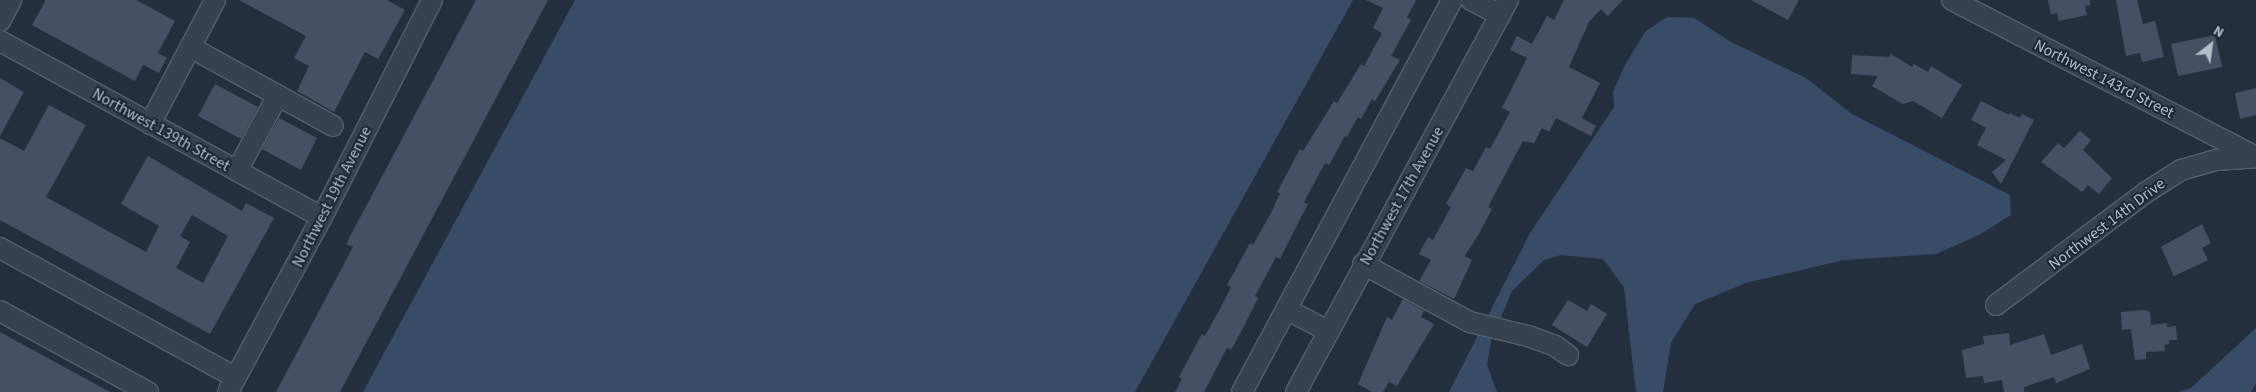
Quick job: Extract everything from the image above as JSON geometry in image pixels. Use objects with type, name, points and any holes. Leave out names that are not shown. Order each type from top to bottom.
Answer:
[{"type":"street","points":[[0,21],[11,0]]},
{"type":"street","points":[[150,124],[215,0]]},
{"type":"street","name":"Northwest 19th Avenue","points":[[232,385],[322,218],[432,0]]},
{"type":"street","points":[[1242,392],[1452,0]]},
{"type":"street","points":[[1471,0],[1504,7]]},
{"type":"street","name":"Northwest 143rd Street","points":[[1952,0],[2256,157]]},
{"type":"street","name":"Northwest 17th Avenue","points":[[1296,392],[1504,7]]},
{"type":"street","name":"Northwest 139th Street","points":[[0,41],[322,218]]},
{"type":"street","points":[[190,47],[333,126]]},
{"type":"street","points":[[236,171],[278,95]]},
{"type":"street","name":"Northwest 14th Drive","points":[[1996,305],[2145,193],[2181,170],[2217,160],[2256,157]]},
{"type":"street","points":[[0,248],[232,385]]},
{"type":"street","points":[[1364,264],[1470,322],[1536,339],[1568,355]]},
{"type":"street","points":[[1286,309],[1328,331]]},
{"type":"street","points":[[0,311],[148,392]]},
{"type":"water","points":[[575,0],[1353,0],[1135,392],[363,392]]},
{"type":"water","points":[[1667,17],[1694,18],[1731,42],[1806,78],[1852,114],[2010,195],[2011,215],[1979,235],[1936,254],[1844,260],[1746,283],[1695,304],[1671,343],[1663,392],[1636,392],[1624,287],[1603,259],[1561,255],[1544,260],[1512,291],[1491,341],[1487,365],[1497,392],[1449,392],[1530,233],[1614,107],[1613,91],[1626,63],[1646,31]]},
{"type":"water","points":[[2256,328],[2256,383],[2251,392],[2178,392],[2191,388]]},
{"type":"building","points":[[46,0],[136,0],[175,21],[158,53],[167,58],[159,73],[143,65],[135,81],[32,25]]},
{"type":"building","points":[[239,0],[387,0],[405,10],[378,59],[365,52],[334,112],[297,91],[309,66],[294,58],[306,36]]},
{"type":"building","points":[[476,0],[548,0],[340,392],[276,392],[353,247],[346,244]]},
{"type":"building","points":[[1366,0],[1416,0],[1407,17],[1411,20],[1391,56],[1400,60],[1375,101],[1372,99],[1361,119],[1358,117],[1347,137],[1345,136],[1329,165],[1325,163],[1304,202],[1308,204],[1280,259],[1276,257],[1255,296],[1258,298],[1242,330],[1231,350],[1227,348],[1204,392],[1175,392],[1182,379],[1179,377],[1202,334],[1205,336],[1231,287],[1227,285],[1250,243],[1253,245],[1271,213],[1280,193],[1277,192],[1300,149],[1303,151],[1334,101],[1337,103],[1361,64],[1364,66],[1382,33],[1373,28],[1383,8]]},
{"type":"building","points":[[1564,0],[1623,0],[1608,16],[1601,9],[1589,22],[1569,67],[1600,83],[1582,118],[1596,126],[1591,136],[1556,118],[1549,132],[1542,128],[1534,143],[1523,141],[1488,207],[1492,209],[1465,256],[1472,260],[1454,299],[1419,281],[1431,260],[1419,254],[1428,237],[1433,240],[1451,207],[1446,204],[1466,168],[1473,171],[1486,147],[1490,149],[1510,112],[1502,108],[1527,58],[1510,50],[1517,36],[1532,44],[1547,16],[1554,20]]},
{"type":"building","points":[[1751,0],[1799,0],[1788,20]]},
{"type":"building","points":[[2048,0],[2090,0],[2090,5],[2085,6],[2087,15],[2059,21],[2057,13],[2051,14]]},
{"type":"building","points":[[2116,0],[2137,0],[2143,24],[2155,21],[2164,57],[2142,62],[2140,53],[2126,56]]},
{"type":"building","points":[[2215,35],[2222,67],[2178,76],[2171,44]]},
{"type":"building","points":[[1891,54],[1912,67],[1914,64],[1928,72],[1931,66],[1962,85],[1942,118],[1913,101],[1903,104],[1872,86],[1878,76],[1851,74],[1852,55],[1889,57]]},
{"type":"building","points":[[0,78],[24,92],[0,136]]},
{"type":"building","points":[[215,84],[258,107],[241,139],[198,116]]},
{"type":"building","points":[[2256,88],[2256,115],[2240,119],[2235,93]]},
{"type":"building","points":[[1981,101],[2009,115],[2010,113],[2020,118],[2022,114],[2034,120],[2001,184],[1992,172],[2006,160],[1977,145],[1986,128],[1971,120]]},
{"type":"building","points":[[49,105],[86,125],[46,197],[146,252],[159,226],[121,204],[148,156],[242,211],[246,203],[274,218],[210,334],[0,220],[0,138],[24,151]],"holes":[[[192,215],[228,236],[203,283],[176,268],[190,242],[180,236]]]},
{"type":"building","points":[[279,118],[317,138],[301,170],[262,149]]},
{"type":"building","points":[[2080,131],[2091,140],[2083,150],[2112,178],[2099,194],[2088,185],[2082,192],[2041,162],[2058,143],[2064,148]]},
{"type":"building","points":[[2202,224],[2211,243],[2202,248],[2208,260],[2174,276],[2161,247]]},
{"type":"building","points":[[1403,299],[1424,311],[1421,317],[1434,324],[1397,386],[1389,382],[1383,392],[1372,392],[1358,384],[1387,317],[1392,320]]},
{"type":"building","points":[[1568,300],[1587,311],[1591,304],[1607,314],[1587,347],[1552,325]]},
{"type":"building","points":[[2145,310],[2150,312],[2151,325],[2167,323],[2167,327],[2176,326],[2177,340],[2169,340],[2169,344],[2164,345],[2165,351],[2146,352],[2146,359],[2135,360],[2131,329],[2122,330],[2121,312]]},
{"type":"building","points":[[0,332],[110,392],[0,392]]},
{"type":"building","points":[[2009,333],[2010,345],[2044,334],[2051,355],[2082,344],[2090,369],[2056,383],[2054,377],[2024,387],[2024,392],[2004,392],[2002,380],[1984,383],[1983,376],[1966,378],[1962,350],[1984,344],[1983,336]]}]
